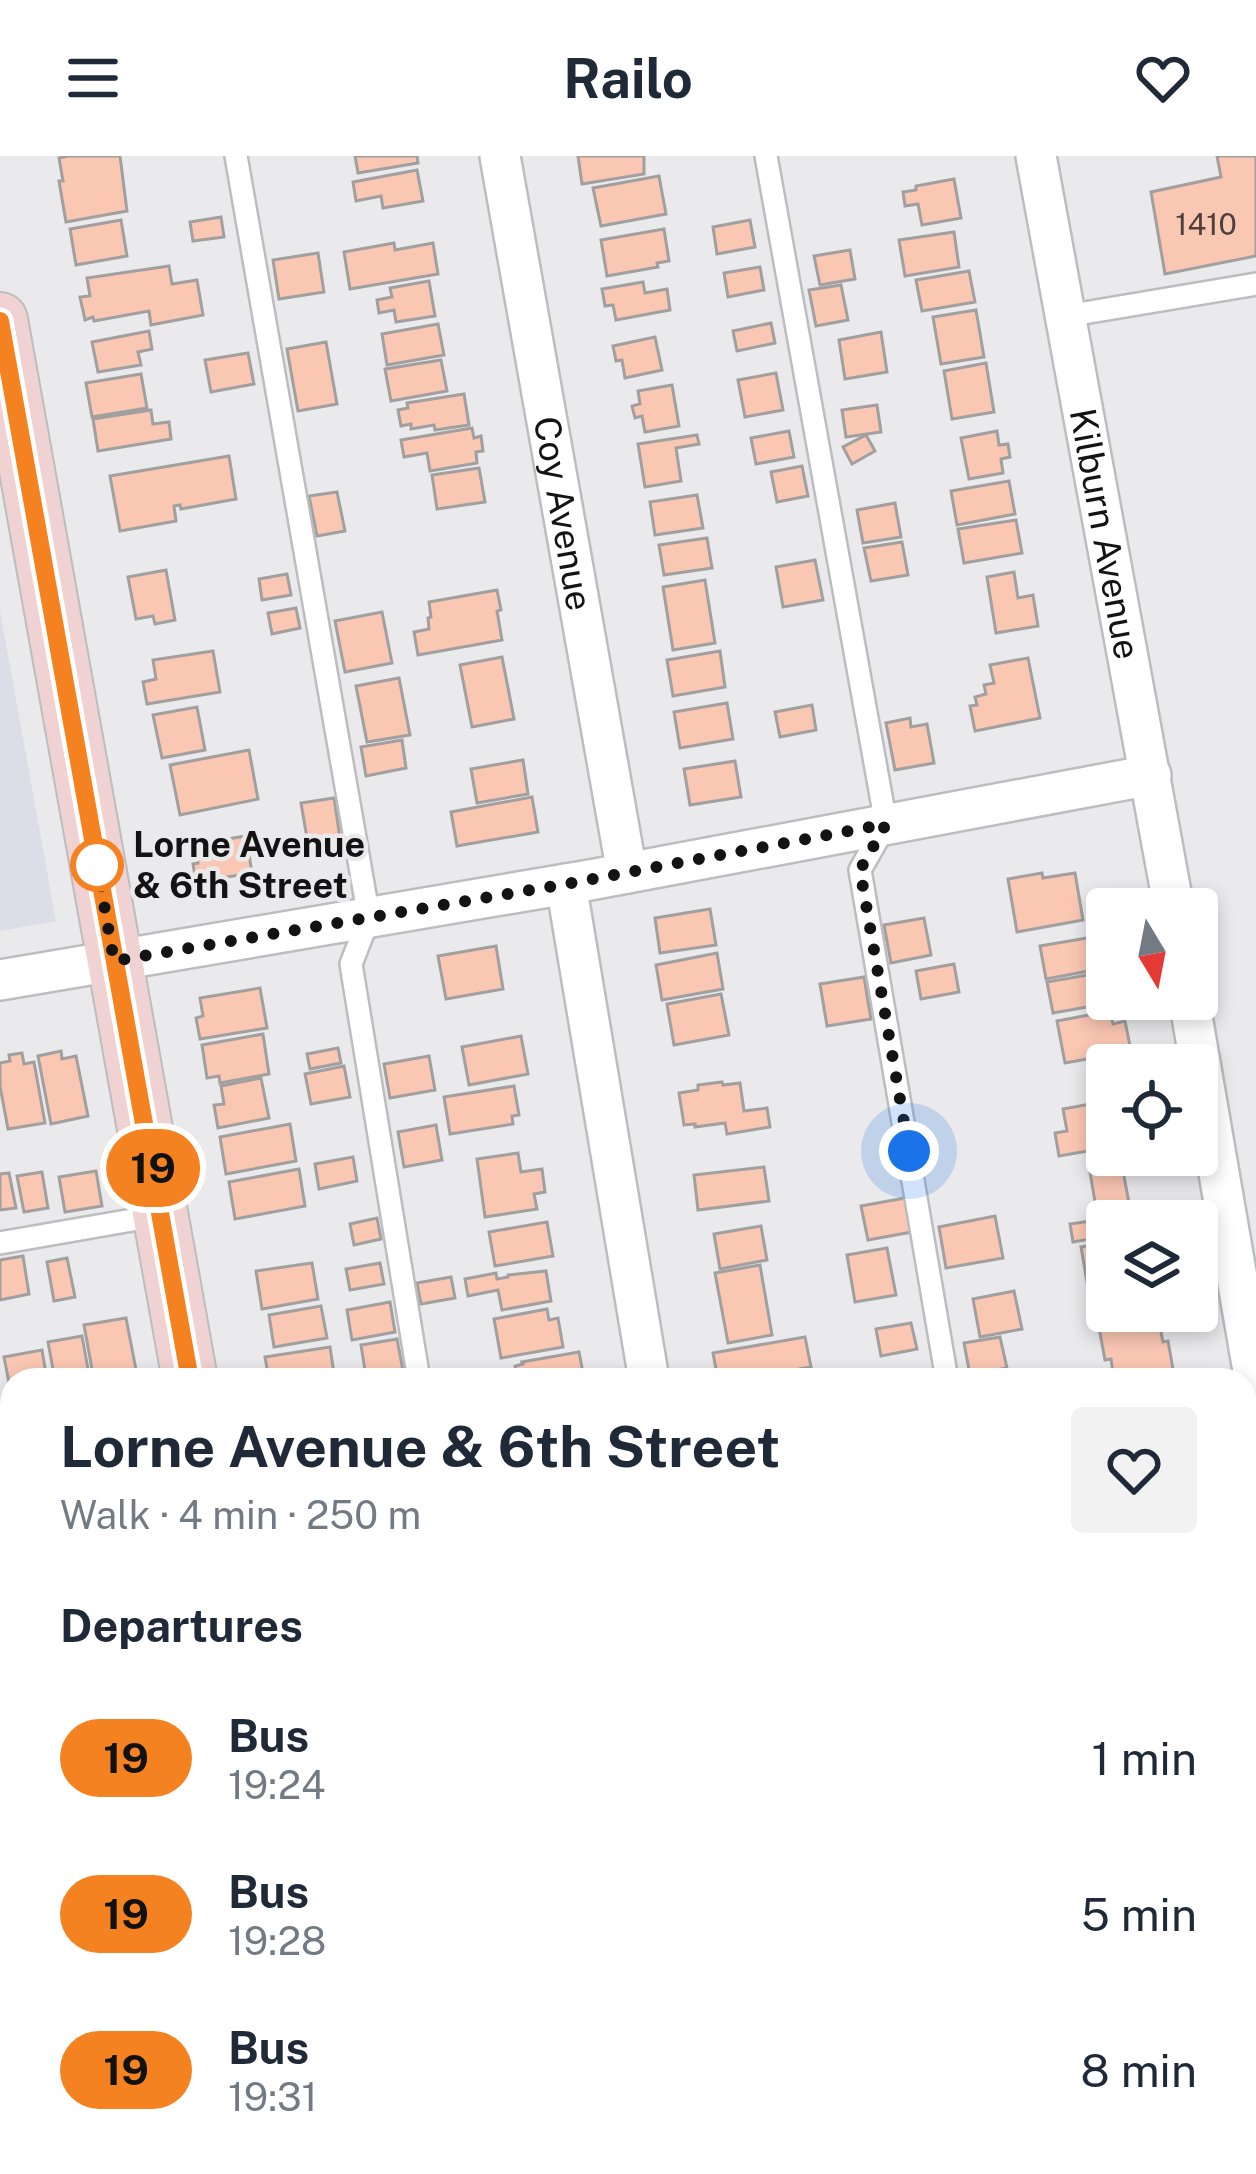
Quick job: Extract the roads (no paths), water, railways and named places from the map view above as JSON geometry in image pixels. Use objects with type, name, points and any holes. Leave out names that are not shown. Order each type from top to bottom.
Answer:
[{"type":"main road","points":[[0,320],[15,496],[114,961],[188,1368]]},
{"type":"street","name":"Coy Avenue","points":[[500,156],[627,873]]},
{"type":"street","name":"Kilburn Avenue","points":[[1036,156],[1170,888]]},
{"type":"street","points":[[0,980],[566,884],[1151,775]]},
{"type":"street","points":[[566,884],[647,1368]]},
{"type":"street","points":[[1193,1020],[1253,1368]]},
{"type":"lane","points":[[236,156],[369,918],[351,964],[417,1368]]},
{"type":"lane","points":[[766,156],[886,824],[860,870],[945,1368]]},
{"type":"lane","points":[[1066,316],[1256,284]]},
{"type":"lane","points":[[0,1244],[161,1215]]},
{"type":"place","name":"Lorne Avenue & 6th Street","points":[[97,865]]}]
